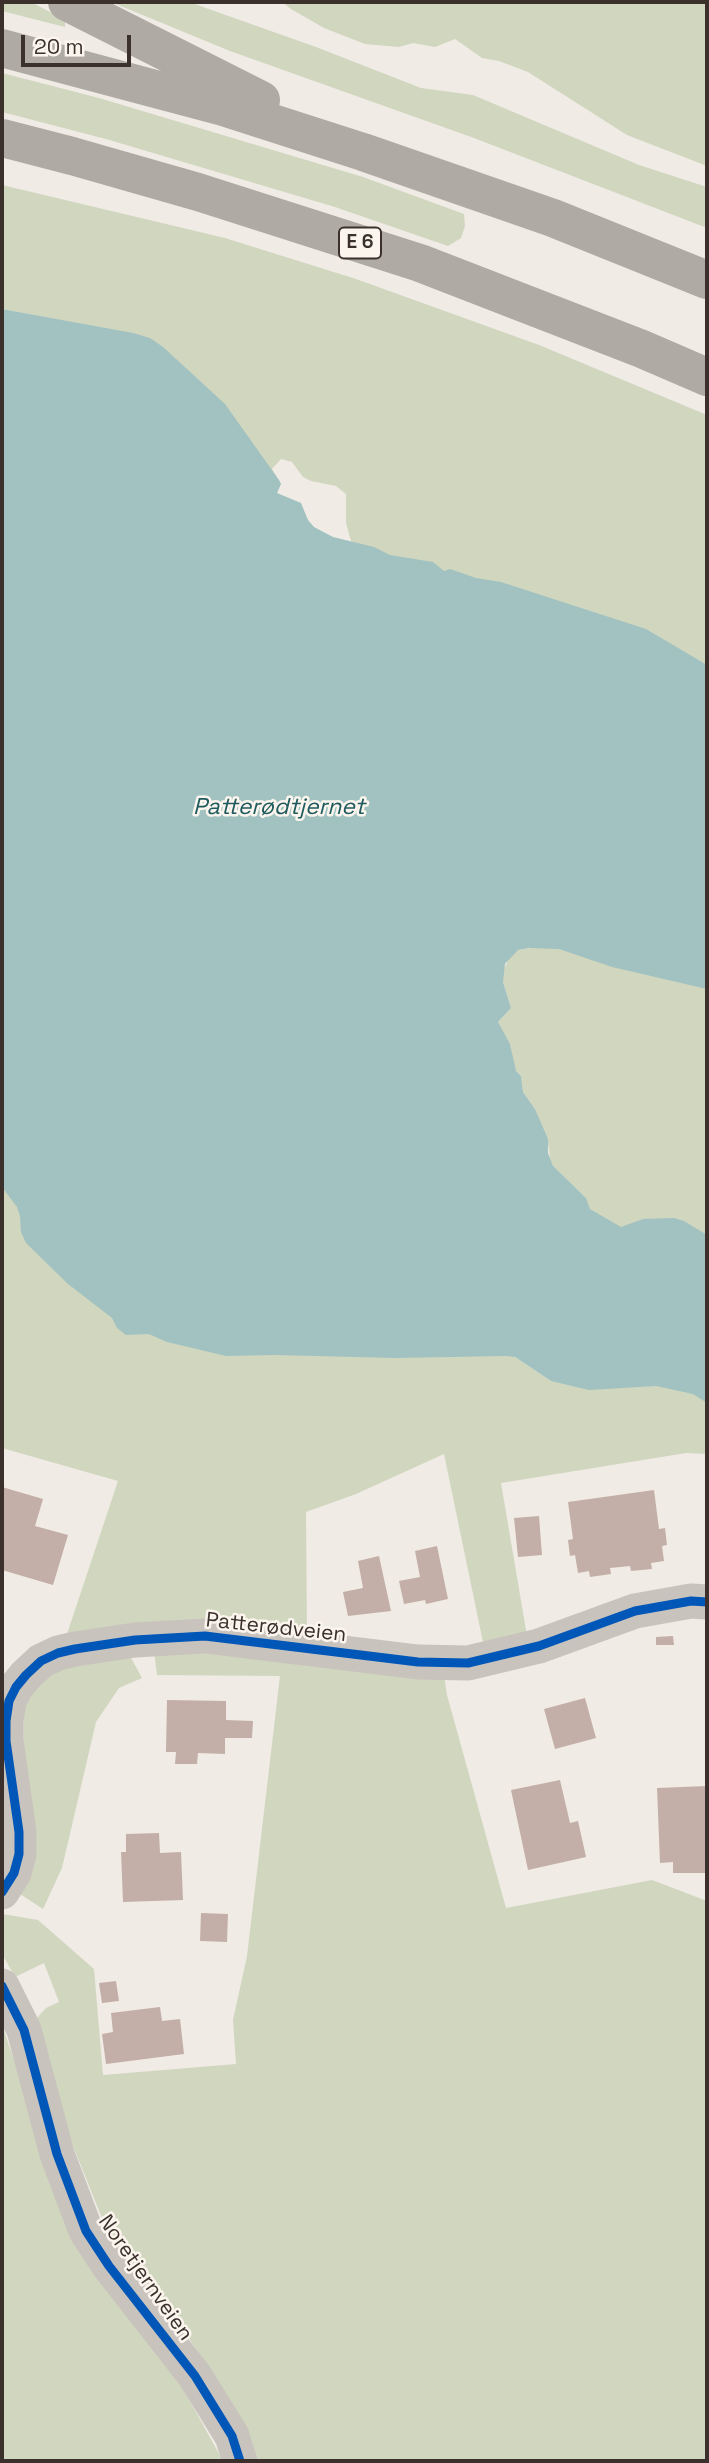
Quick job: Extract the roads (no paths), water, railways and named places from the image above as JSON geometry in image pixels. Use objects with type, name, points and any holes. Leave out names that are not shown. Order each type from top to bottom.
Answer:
[{"type":"highway","points":[[67,2],[363,152]]},
{"type":"highway","points":[[2,48],[223,107],[363,152],[553,218],[707,280]]},
{"type":"highway","name":"E 6","points":[[2,138],[198,192],[420,263],[707,377]]},
{"type":"street","name":"Patterødveien","points":[[2,1892],[14,1873],[19,1854],[19,1832],[6,1741],[9,1701],[26,1675],[41,1661],[58,1653],[75,1648],[141,1639],[205,1636],[418,1662],[468,1663],[539,1646],[635,1611],[691,1601],[707,1602]]},
{"type":"street","name":"Noretjernveien","points":[[2,1986],[24,2030],[57,2154],[86,2231],[109,2266],[195,2376],[232,2436],[240,2461]]},
{"type":"water","name":"Patterødtjernet","points":[[2,309],[150,338],[225,404],[279,480],[281,484],[277,493],[301,503],[314,527],[333,537],[374,547],[390,555],[433,562],[444,571],[450,569],[476,578],[501,582],[646,629],[707,665],[707,989],[612,967],[559,949],[529,948],[518,950],[505,964],[503,982],[511,1008],[498,1022],[510,1044],[516,1071],[521,1076],[523,1092],[535,1109],[548,1139],[548,1153],[553,1166],[586,1198],[590,1209],[621,1227],[643,1219],[674,1218],[707,1235],[707,1403],[693,1394],[656,1386],[589,1390],[551,1381],[515,1357],[226,1356],[167,1342],[149,1334],[126,1335],[117,1328],[112,1318],[68,1284],[26,1243],[21,1232],[17,1207],[2,1187]]}]
